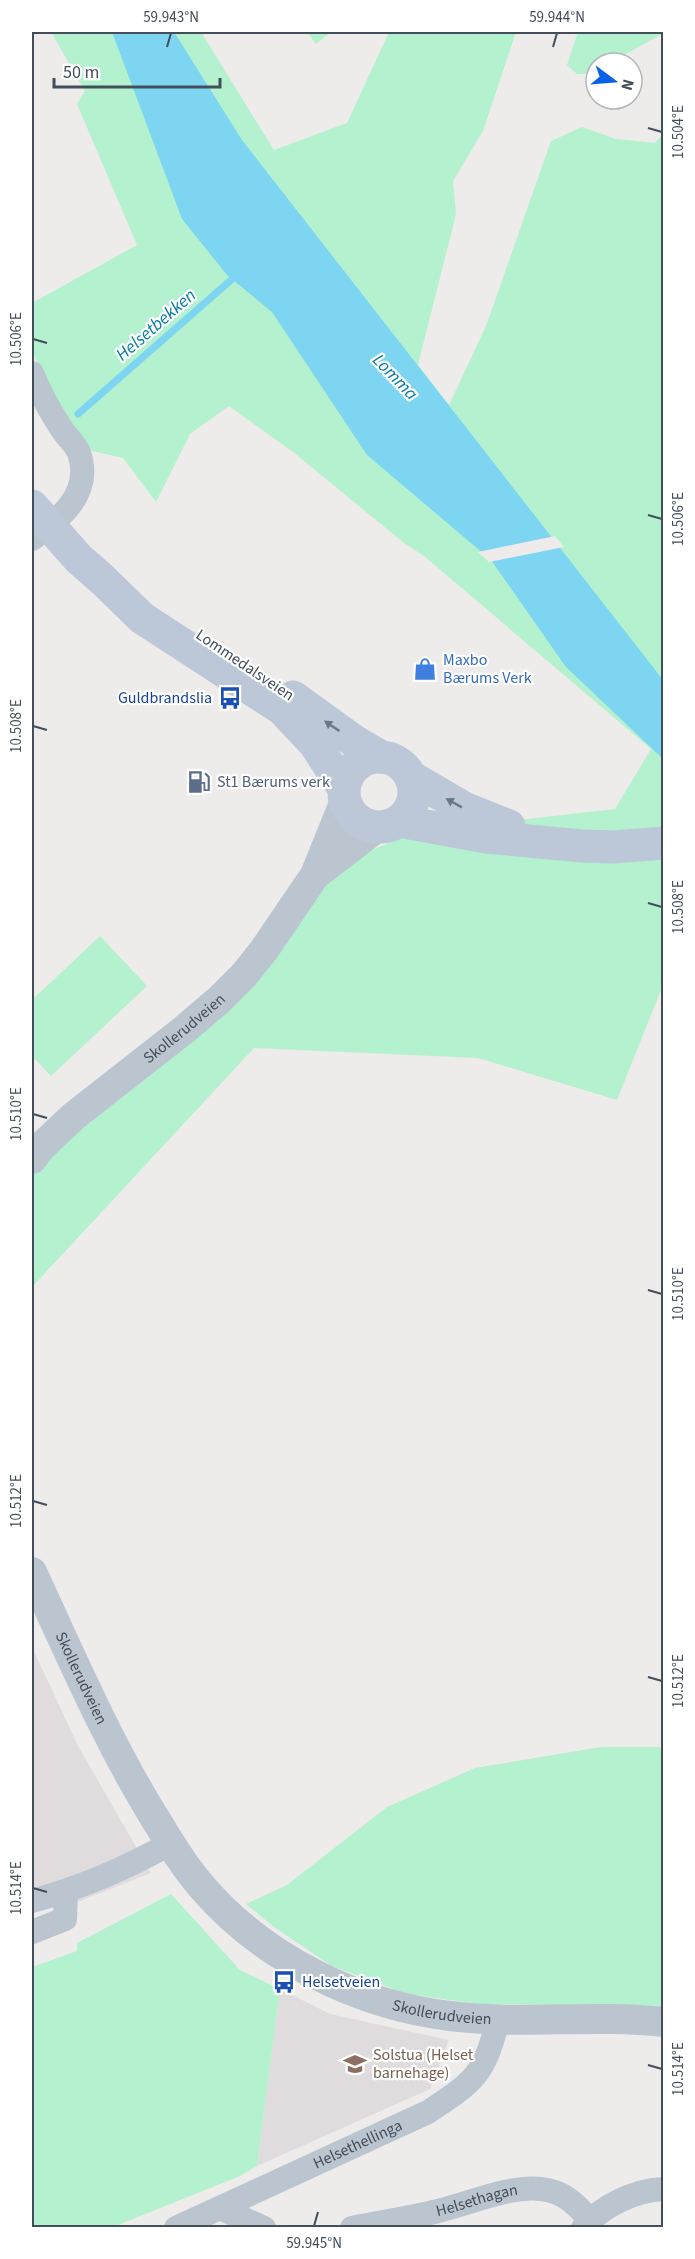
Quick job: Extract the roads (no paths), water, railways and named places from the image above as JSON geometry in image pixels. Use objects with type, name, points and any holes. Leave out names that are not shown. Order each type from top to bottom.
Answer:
[{"type":"main road","name":"Lommedalsveien","points":[[37,524],[103,580],[142,618],[282,709],[315,744],[344,795]]},
{"type":"main road","name":"Lommedalsveien","points":[[103,580],[149,603],[205,637],[276,684],[322,720],[381,757]]},
{"type":"main road","points":[[547,842],[464,808],[411,777],[397,762],[381,757],[365,760],[349,772],[344,795],[357,820],[366,826],[387,825],[486,837],[547,842],[613,847],[663,843]]},
{"type":"main road","points":[[387,825],[406,815],[413,801],[411,777]]},
{"type":"street","name":"Lommedalsveien","points":[[32,374],[62,430],[79,452],[82,475],[78,496],[37,524]]},
{"type":"street","name":"Skollerudveien","points":[[32,1159],[41,1147],[74,1116],[219,1000],[264,950],[315,875],[344,795]]},
{"type":"street","name":"Skollerudveien","points":[[315,875],[387,825]]},
{"type":"street","name":"Skollerudveien","points":[[32,1572],[115,1750],[189,1871],[232,1919],[270,1946],[336,1985],[406,2008],[450,2016],[498,2020],[585,2018],[663,2022]]},
{"type":"street","points":[[32,1900],[66,1891],[145,1858],[171,1843]]},
{"type":"street","points":[[32,1932],[64,1919],[66,1891]]},
{"type":"street","name":"Helsethellinga","points":[[176,2228],[428,2112],[466,2087],[482,2069],[491,2048],[498,2020]]},
{"type":"street","name":"Helsethagan","points":[[352,2228],[436,2211],[524,2188],[540,2188],[572,2200],[587,2224],[622,2199],[663,2189]]},
{"type":"street","points":[[220,2208],[264,2228]]},
{"type":"water","name":"Lomma","points":[[112,32],[174,32],[242,140],[663,680],[663,759],[566,667],[491,560],[367,455],[272,312],[227,275],[182,219]]},
{"type":"waterway","name":"Helsetbekken","points":[[78,414],[239,273]]},
{"type":"place","name":"Maxbo Bærums Verk","points":[[425,669]]},
{"type":"place","name":"Guldbrandslia","points":[[230,698]]},
{"type":"place","name":"St1 Bærums verk","points":[[199,782]]},
{"type":"place","name":"Helsetveien","points":[[284,1982]]},
{"type":"place","name":"Solstua (Helset barnehage)","points":[[355,2064]]}]
